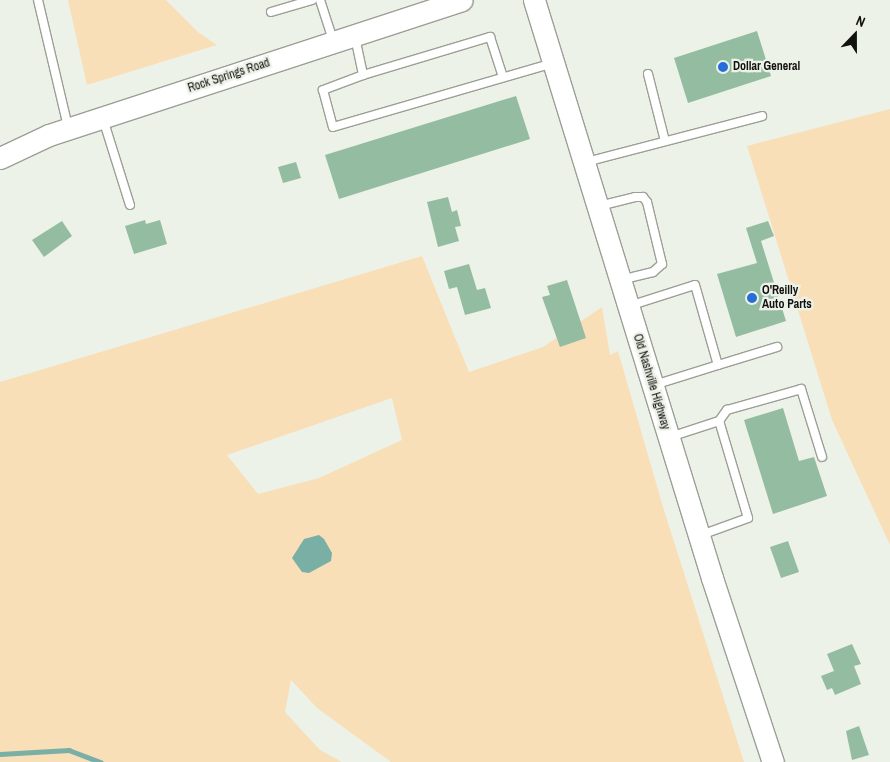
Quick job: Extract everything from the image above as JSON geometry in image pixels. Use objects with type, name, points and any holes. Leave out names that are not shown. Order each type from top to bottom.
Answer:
[{"type":"main road","name":"Rock Springs Road","points":[[0,158],[68,128],[461,0]]},
{"type":"main road","name":"Old Nashville Highway","points":[[534,0],[668,438],[773,762]]},
{"type":"lane","points":[[38,0],[68,128]]},
{"type":"lane","points":[[271,12],[312,0]]},
{"type":"lane","points":[[320,0],[333,42]]},
{"type":"lane","points":[[354,35],[363,75]]},
{"type":"lane","points":[[503,77],[490,36],[363,75],[323,90],[333,126],[553,63]]},
{"type":"lane","points":[[648,74],[665,141]]},
{"type":"lane","points":[[584,162],[762,116]]},
{"type":"lane","points":[[103,118],[130,205]]},
{"type":"lane","points":[[597,206],[643,197],[662,264],[653,272],[619,280]]},
{"type":"lane","points":[[628,307],[695,285],[718,365]]},
{"type":"lane","points":[[652,386],[777,347]]},
{"type":"lane","points":[[668,438],[718,421],[727,410],[801,389],[822,456]]},
{"type":"lane","points":[[699,536],[748,518],[718,421]]},
{"type":"shaded area","points":[[68,0],[166,0],[198,32],[217,45],[87,85]]},
{"type":"shaded area","points":[[890,109],[890,545],[832,420],[747,146]]},
{"type":"shaded area","points":[[422,256],[469,372],[543,347],[602,307],[610,355],[618,351],[663,507],[744,762],[391,762],[317,708],[291,680],[285,712],[320,750],[342,762],[0,762],[0,382]],"holes":[[[392,398],[402,440],[319,478],[258,494],[227,455]]]},
{"type":"water","points":[[319,535],[324,539],[332,553],[331,561],[309,573],[302,572],[292,558],[304,539]]},
{"type":"building","name":"Dollar General","points":[[757,31],[771,76],[688,103],[674,58]]},
{"type":"building","points":[[516,96],[530,139],[339,199],[325,155]]},
{"type":"building","points":[[296,162],[301,178],[283,183],[278,167]]},
{"type":"building","points":[[448,197],[452,212],[457,210],[461,226],[455,227],[459,241],[438,247],[427,202]]},
{"type":"building","points":[[145,220],[146,224],[160,220],[167,244],[134,254],[125,226]]},
{"type":"building","points":[[62,221],[72,236],[44,257],[32,240]]},
{"type":"building","name":"O'Reilly Auto Parts","points":[[768,221],[774,236],[761,241],[786,321],[736,337],[717,274],[757,263],[746,228]]},
{"type":"building","points":[[469,264],[477,290],[485,288],[491,308],[465,315],[457,287],[449,289],[444,271]]},
{"type":"building","points":[[567,280],[586,338],[560,347],[542,297],[550,295],[547,286]]},
{"type":"building","points":[[783,408],[799,461],[814,457],[827,496],[773,514],[744,420]]},
{"type":"building","points":[[788,541],[799,572],[781,578],[770,547]]},
{"type":"building","points":[[852,644],[861,664],[854,666],[861,684],[835,695],[832,688],[827,690],[821,676],[834,671],[827,654]]},
{"type":"building","points":[[859,726],[869,755],[852,760],[846,731]]},
{"type":"waterway","points":[[0,754],[69,750],[101,762]]},
{"type":"place","name":"Dollar General","points":[[723,67]]},
{"type":"place","name":"O'Reilly Auto Parts","points":[[752,298]]}]
